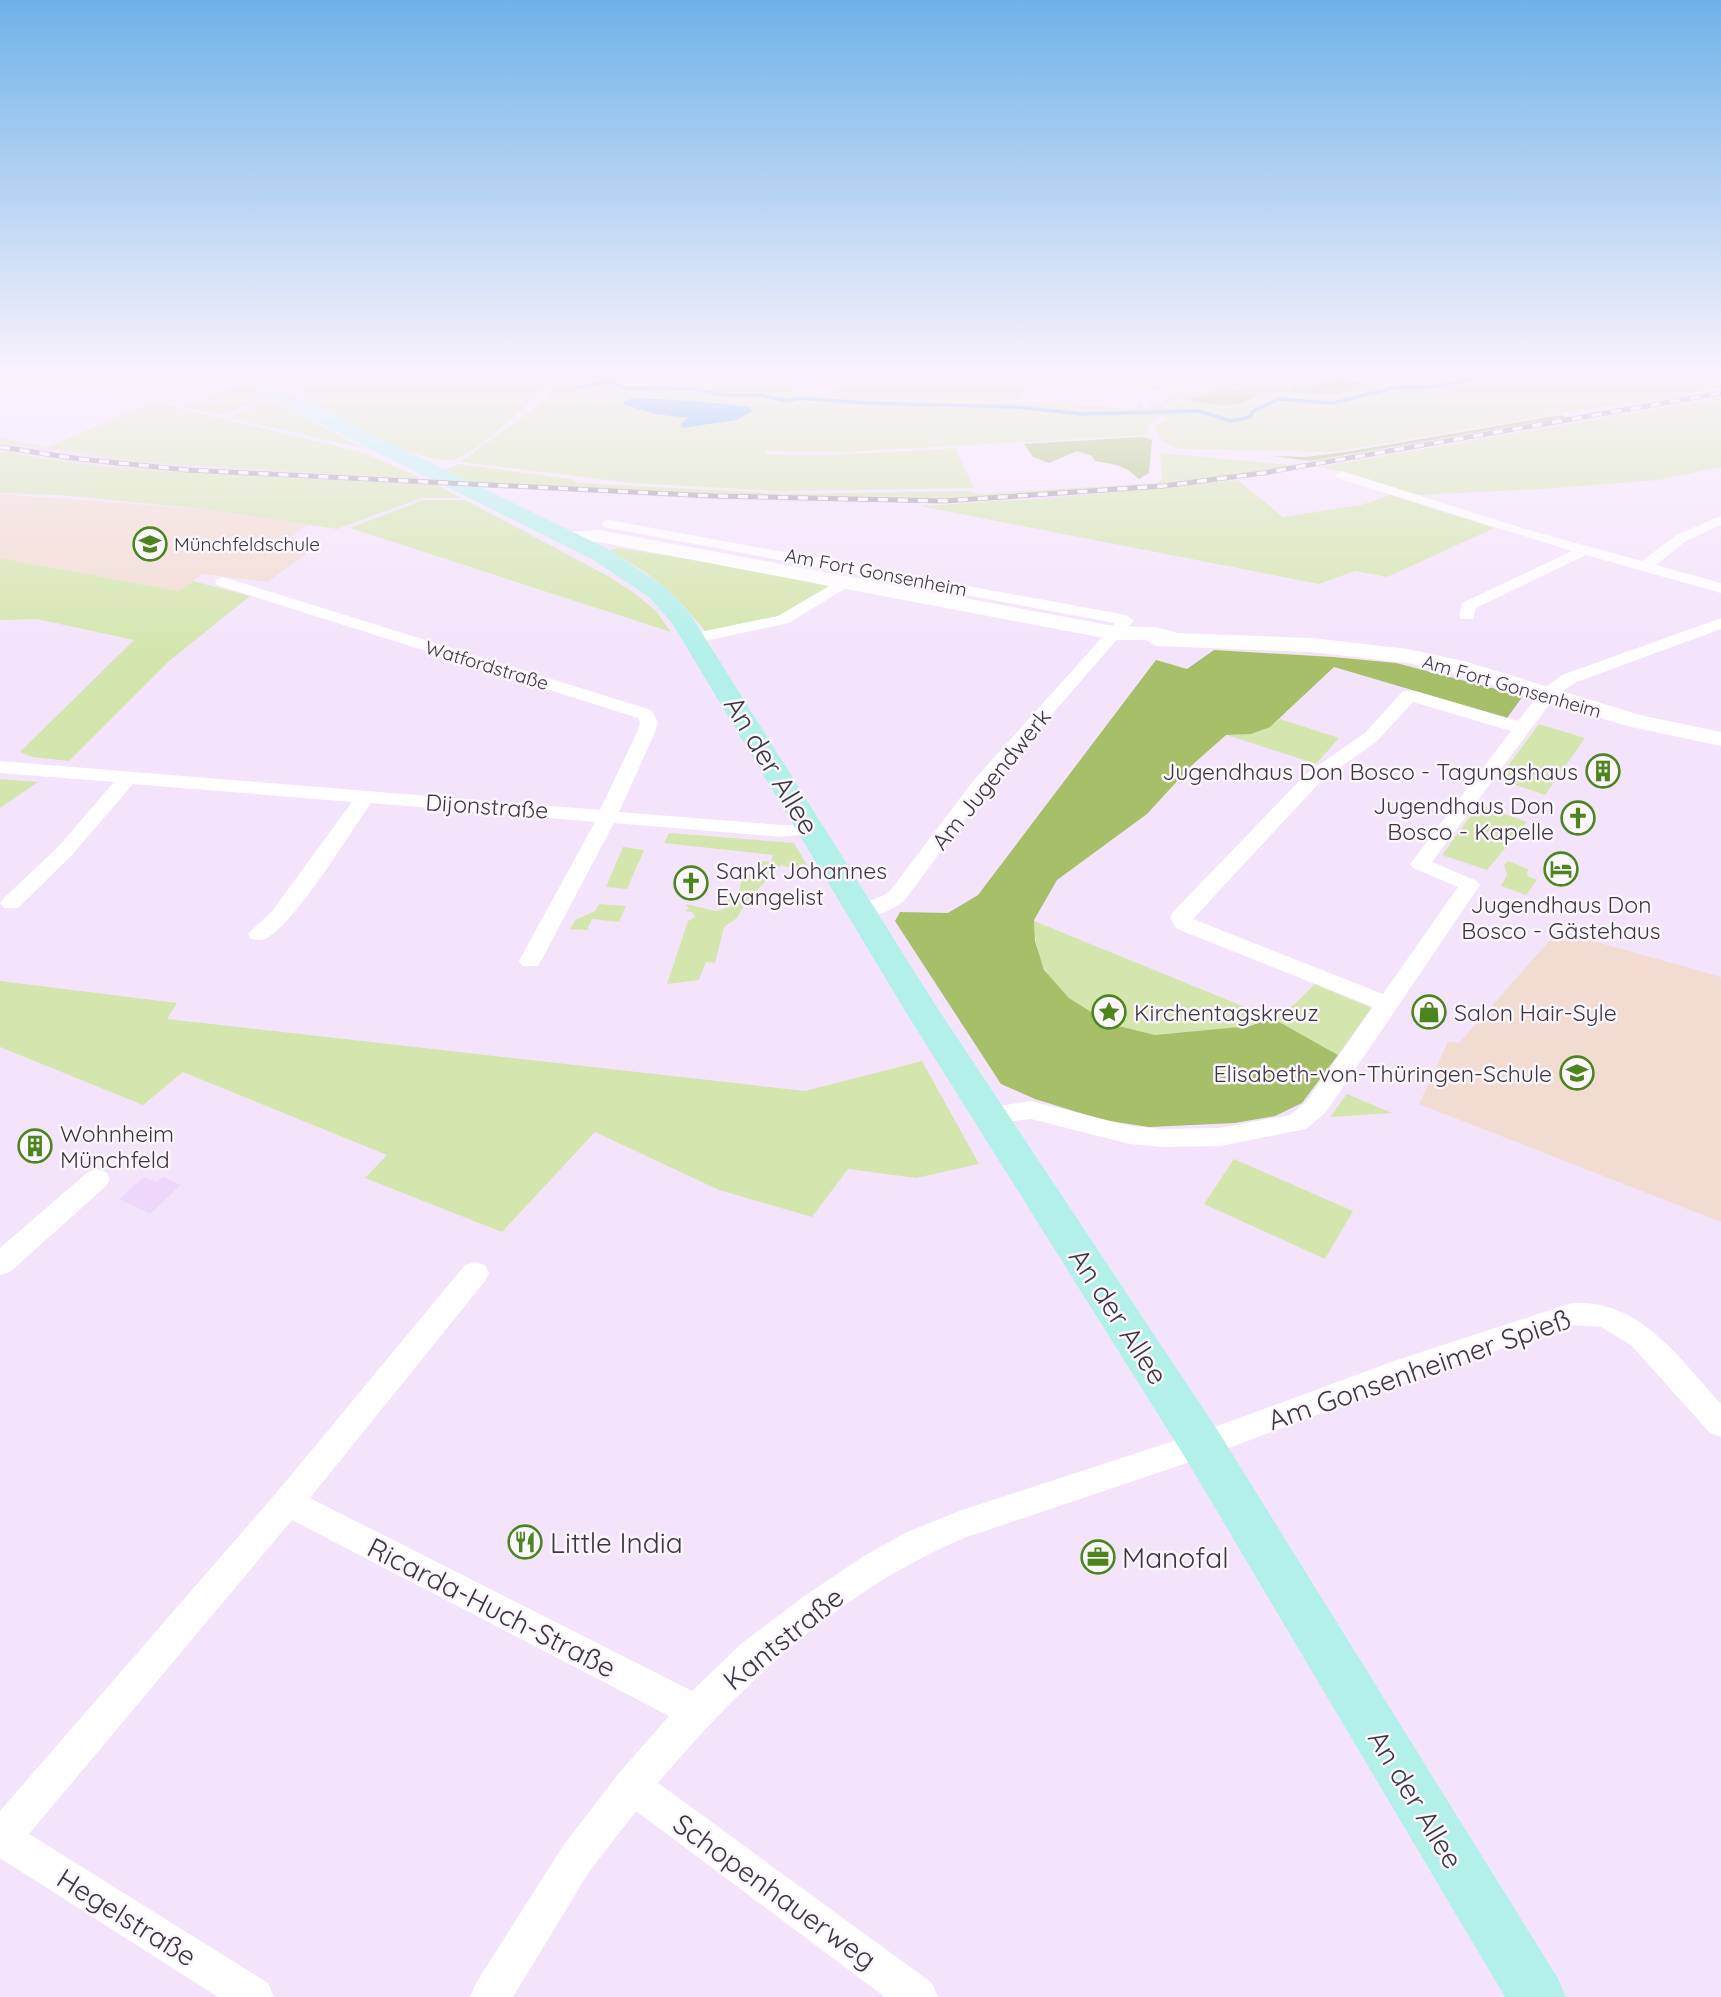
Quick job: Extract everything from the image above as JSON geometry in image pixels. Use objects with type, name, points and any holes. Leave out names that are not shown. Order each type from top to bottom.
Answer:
[{"type":"main road","points":[[419,466],[563,538]]},
{"type":"main road","name":"An der Allee","points":[[563,538],[591,549],[657,592],[695,638],[860,912],[1202,1445],[1536,1997]]},
{"type":"main road","name":"An der Allee","points":[[563,538],[592,557],[619,567]]},
{"type":"street","points":[[1342,475],[1583,550],[1721,588]]},
{"type":"street","points":[[1645,566],[1681,538],[1721,520]]},
{"type":"street","name":"Am Fort Gonsenheim","points":[[609,524],[1126,620],[1114,633]]},
{"type":"street","name":"Am Fort Gonsenheim","points":[[563,538],[599,536],[1152,639],[1361,649],[1459,667],[1635,721],[1721,739]]},
{"type":"street","name":"Am Fort Gonsenheim","points":[[591,549],[615,544],[650,547]]},
{"type":"street","points":[[1468,616],[1468,606],[1575,557],[1583,550]]},
{"type":"street","name":"Watfordstraße","points":[[223,582],[645,715],[649,722],[647,730],[607,815]]},
{"type":"street","points":[[695,638],[783,620],[843,583]]},
{"type":"street","points":[[988,1115],[1031,1111],[1110,1131],[1163,1138],[1220,1137],[1286,1126],[1303,1119],[1315,1108],[1470,885],[1420,864],[1548,694],[1568,679],[1721,623]]},
{"type":"street","name":"Am Jugendwerk","points":[[860,912],[887,904],[897,895],[981,784],[1114,633]]},
{"type":"street","points":[[1386,1004],[1190,926],[1184,923],[1181,917],[1313,778],[1371,737],[1409,695],[1522,728]]},
{"type":"street","name":"Dijonstraße","points":[[0,767],[782,831],[810,829]]},
{"type":"street","points":[[11,903],[65,851],[128,778]]},
{"type":"street","points":[[259,934],[281,915],[366,796]]},
{"type":"street","points":[[530,961],[607,815]]},
{"type":"street","points":[[0,1264],[97,1179]]},
{"type":"street","points":[[0,1838],[288,1502],[475,1273]]},
{"type":"street","name":"Am Gonsenheimer Spieß","points":[[1202,1445],[1407,1369],[1582,1313],[1613,1319],[1641,1337],[1721,1424]]},
{"type":"street","name":"Kantstraße","points":[[490,1997],[576,1859],[632,1786],[696,1711],[754,1655],[815,1608],[875,1567],[918,1542],[962,1524],[1202,1445]]},
{"type":"street","name":"Ricarda-Huch-Straße","points":[[288,1502],[696,1711]]},
{"type":"street","name":"Schopenhauerweg","points":[[632,1786],[918,1997]]},
{"type":"street","name":"Hegelstraße","points":[[0,1838],[254,1997]]},
{"type":"shaded area","points":[[99,466],[208,466],[422,479],[438,485]]},
{"type":"shaded area","points":[[1287,466],[1315,466],[1237,479],[1051,498],[857,503],[722,500],[478,487],[470,483],[858,499],[942,498],[1162,484]]},
{"type":"shaded area","name":"Münchfeldschule","points":[[0,494],[205,509],[308,525],[285,541],[316,547],[268,582],[202,574],[179,591],[0,558]]},
{"type":"shaded area","name":"Elisabeth-von-Thüringen-Schule","points":[[1558,931],[1721,977],[1721,1222],[1419,1104],[1448,1042],[1459,1043]]},
{"type":"shaded area","points":[[144,1177],[156,1182],[163,1177],[181,1185],[150,1214],[119,1199]]},
{"type":"green space","points":[[0,466],[99,466],[438,485],[461,498],[421,498],[337,529],[205,509],[59,495],[0,493]]},
{"type":"green space","points":[[208,466],[394,466],[422,479]]},
{"type":"green space","points":[[453,466],[474,466],[570,479],[578,483],[787,494],[972,491],[976,494],[1155,483],[1162,480],[1161,466],[1288,466],[1198,479],[1084,491],[914,499],[760,496],[470,483],[445,470]]},
{"type":"green space","points":[[494,466],[964,466],[974,488],[781,491],[632,483]]},
{"type":"green space","points":[[1120,466],[1150,466],[1149,473],[1139,479]]},
{"type":"green space","points":[[1721,466],[1657,480],[1417,495],[1320,467]]},
{"type":"green space","points":[[1238,480],[1283,517],[1361,505],[1391,495],[1494,528],[1387,577],[1355,571],[1319,584],[920,506],[1051,498]]},
{"type":"green space","points":[[423,500],[465,500],[606,575],[656,611],[671,632],[350,528]]},
{"type":"green space","points":[[618,548],[719,564],[832,587],[787,615],[707,633],[663,586],[609,551]]},
{"type":"green space","points":[[0,558],[179,591],[193,581],[250,596],[168,662],[69,761],[32,757],[20,752],[134,640],[37,619],[0,620]]},
{"type":"green space","points":[[1214,650],[1396,663],[1523,696],[1507,718],[1334,667],[1270,727],[1251,734],[1226,735],[1191,766],[1147,814],[1057,880],[1034,920],[1035,941],[1044,970],[1069,998],[1110,1024],[1155,1035],[1250,1026],[1272,1018],[1338,1055],[1302,1103],[1275,1116],[1235,1123],[1149,1127],[1103,1120],[1035,1099],[1001,1084],[895,921],[900,912],[948,913],[978,895],[1156,660],[1187,669]]},
{"type":"green space","points":[[1280,719],[1339,738],[1316,764],[1227,735],[1255,732]]},
{"type":"green space","points":[[1539,724],[1585,738],[1545,795],[1498,779]]},
{"type":"green space","points":[[0,779],[38,782],[0,808]]},
{"type":"green space","points":[[1479,804],[1527,822],[1487,870],[1442,855]]},
{"type":"green space","points":[[669,833],[794,843],[812,874],[781,865],[746,902],[737,918],[724,927],[715,963],[706,962],[699,980],[667,984],[688,921],[695,917],[692,912],[684,911],[689,909],[686,904],[715,911],[724,909],[728,898],[738,894],[743,875],[755,874],[760,861],[771,862],[773,855],[664,843]]},
{"type":"green space","points":[[623,847],[644,850],[627,889],[606,887]]},
{"type":"green space","points":[[1508,861],[1528,869],[1527,876],[1537,880],[1526,895],[1501,886],[1507,875],[1504,865]]},
{"type":"green space","points":[[599,904],[626,906],[619,922],[592,919],[587,930],[570,929],[575,920],[595,911]]},
{"type":"green space","points":[[1034,921],[1272,1018],[1215,1032],[1184,1035],[1155,1035],[1125,1028],[1076,1003],[1052,981],[1040,957]]},
{"type":"green space","points":[[0,981],[177,1003],[167,1019],[805,1091],[922,1061],[979,1164],[916,1178],[848,1169],[812,1217],[719,1190],[595,1132],[502,1232],[365,1178],[387,1155],[183,1072],[143,1105],[0,1047]]},
{"type":"green space","points":[[1315,984],[1371,1008],[1338,1055],[1272,1018],[1295,1004]]},
{"type":"green space","points":[[1347,1094],[1392,1113],[1330,1117]]},
{"type":"green space","points":[[1234,1159],[1353,1211],[1325,1259],[1204,1204]]},
{"type":"railway","points":[[150,466],[713,496],[944,501],[1163,486],[1302,466]]},
{"type":"place","name":"Münchfeldschule","points":[[150,544]]},
{"type":"place","name":"Jugendhaus Don Bosco - Tagungshaus","points":[[1603,771]]},
{"type":"place","name":"Jugendhaus Don Bosco - Kapelle","points":[[1578,818]]},
{"type":"place","name":"Jugendhaus Don Bosco - Gästehaus","points":[[1561,869]]},
{"type":"place","name":"Sankt Johannes Evangelist","points":[[691,883]]},
{"type":"place","name":"Kirchentagskreuz","points":[[1109,1012]]},
{"type":"place","name":"Salon Hair-Syle","points":[[1429,1012]]},
{"type":"place","name":"Elisabeth-von-Thüringen-Schule","points":[[1577,1073]]},
{"type":"place","name":"Wohnheim Münchfeld","points":[[35,1146]]},
{"type":"place","name":"Little India","points":[[525,1542]]},
{"type":"place","name":"Manofal","points":[[1098,1557]]}]
